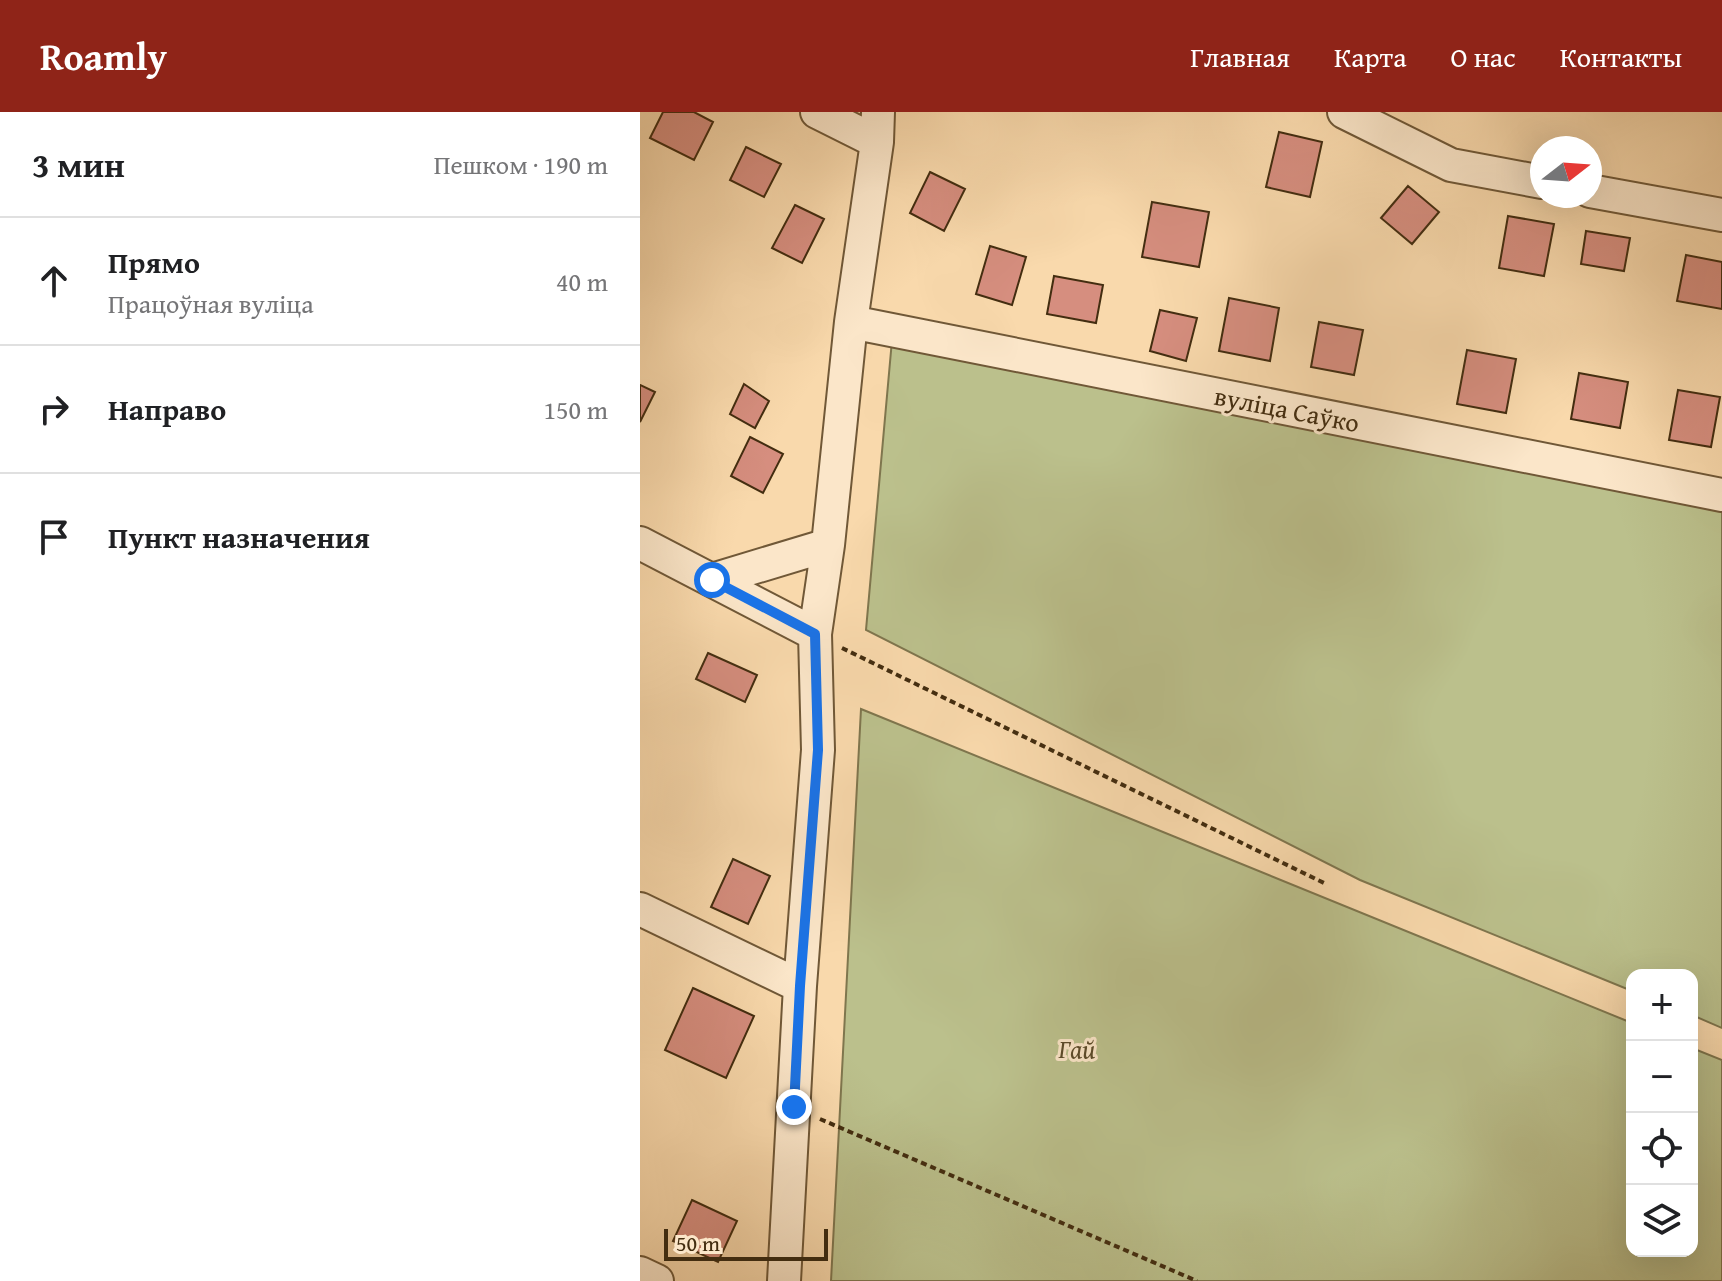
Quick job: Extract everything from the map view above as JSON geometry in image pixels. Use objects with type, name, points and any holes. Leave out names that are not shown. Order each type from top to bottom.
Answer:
[{"type":"street","points":[[784,1281],[800,986],[818,750],[815,634],[877,127],[817,112]]},
{"type":"street","points":[[1344,112],[1451,165],[1530,180]]},
{"type":"street","points":[[1602,193],[1722,215]]},
{"type":"street","name":"вуліца Саўко","points":[[851,322],[1722,495]]},
{"type":"street","points":[[640,543],[815,634]]},
{"type":"street","points":[[712,580],[828,545]]},
{"type":"street","points":[[640,909],[800,986]]},
{"type":"street","points":[[640,1273],[657,1281]]},
{"type":"path","points":[[815,634],[1324,883]]},
{"type":"path","points":[[794,1107],[1197,1281]]},
{"type":"green space","points":[[892,340],[1722,508],[1722,1028],[1698,1018],[1698,969],[1626,969],[1626,989],[1360,880],[866,630]]},
{"type":"green space","name":"Гай","points":[[861,709],[1626,1021],[1626,1257],[1698,1257],[1698,1050],[1722,1060],[1722,1281],[831,1281]]},
{"type":"building","points":[[663,112],[694,112],[713,122],[694,160],[650,138]]},
{"type":"building","points":[[1279,132],[1322,142],[1310,197],[1266,187]]},
{"type":"building","points":[[746,147],[781,164],[764,197],[730,180]]},
{"type":"building","points":[[930,172],[965,189],[944,231],[910,213]]},
{"type":"building","points":[[1408,186],[1439,212],[1412,244],[1381,218]]},
{"type":"building","points":[[1152,202],[1209,212],[1199,267],[1142,257]]},
{"type":"building","points":[[795,205],[824,219],[802,263],[772,248]]},
{"type":"building","points":[[1508,216],[1554,224],[1544,276],[1499,268]]},
{"type":"building","points":[[1586,231],[1630,238],[1624,271],[1581,264]]},
{"type":"building","points":[[990,246],[1026,257],[1012,305],[976,294]]},
{"type":"building","points":[[1686,255],[1722,262],[1722,309],[1677,301]]},
{"type":"building","points":[[1054,276],[1103,285],[1096,323],[1047,314]]},
{"type":"building","points":[[1229,298],[1279,308],[1270,361],[1219,351]]},
{"type":"building","points":[[1160,310],[1197,318],[1186,361],[1150,351]]},
{"type":"building","points":[[1319,322],[1363,330],[1354,375],[1311,367]]},
{"type":"building","points":[[1467,350],[1516,359],[1506,413],[1457,404]]},
{"type":"building","points":[[1579,373],[1628,382],[1620,428],[1571,419]]},
{"type":"building","points":[[744,384],[769,401],[755,428],[730,414]]},
{"type":"building","points":[[640,385],[655,392],[640,422]]},
{"type":"building","points":[[1678,390],[1720,397],[1711,447],[1669,440]]},
{"type":"building","points":[[750,437],[783,454],[763,493],[731,476]]},
{"type":"building","points":[[708,653],[757,675],[745,702],[696,679]]},
{"type":"building","points":[[733,859],[770,876],[748,924],[711,907]]},
{"type":"building","points":[[693,988],[754,1016],[726,1078],[665,1050]]},
{"type":"building","points":[[692,1200],[737,1221],[718,1262],[673,1241]]},
{"type":"route","points":[[712,580],[815,634],[818,750],[794,1107]]}]
